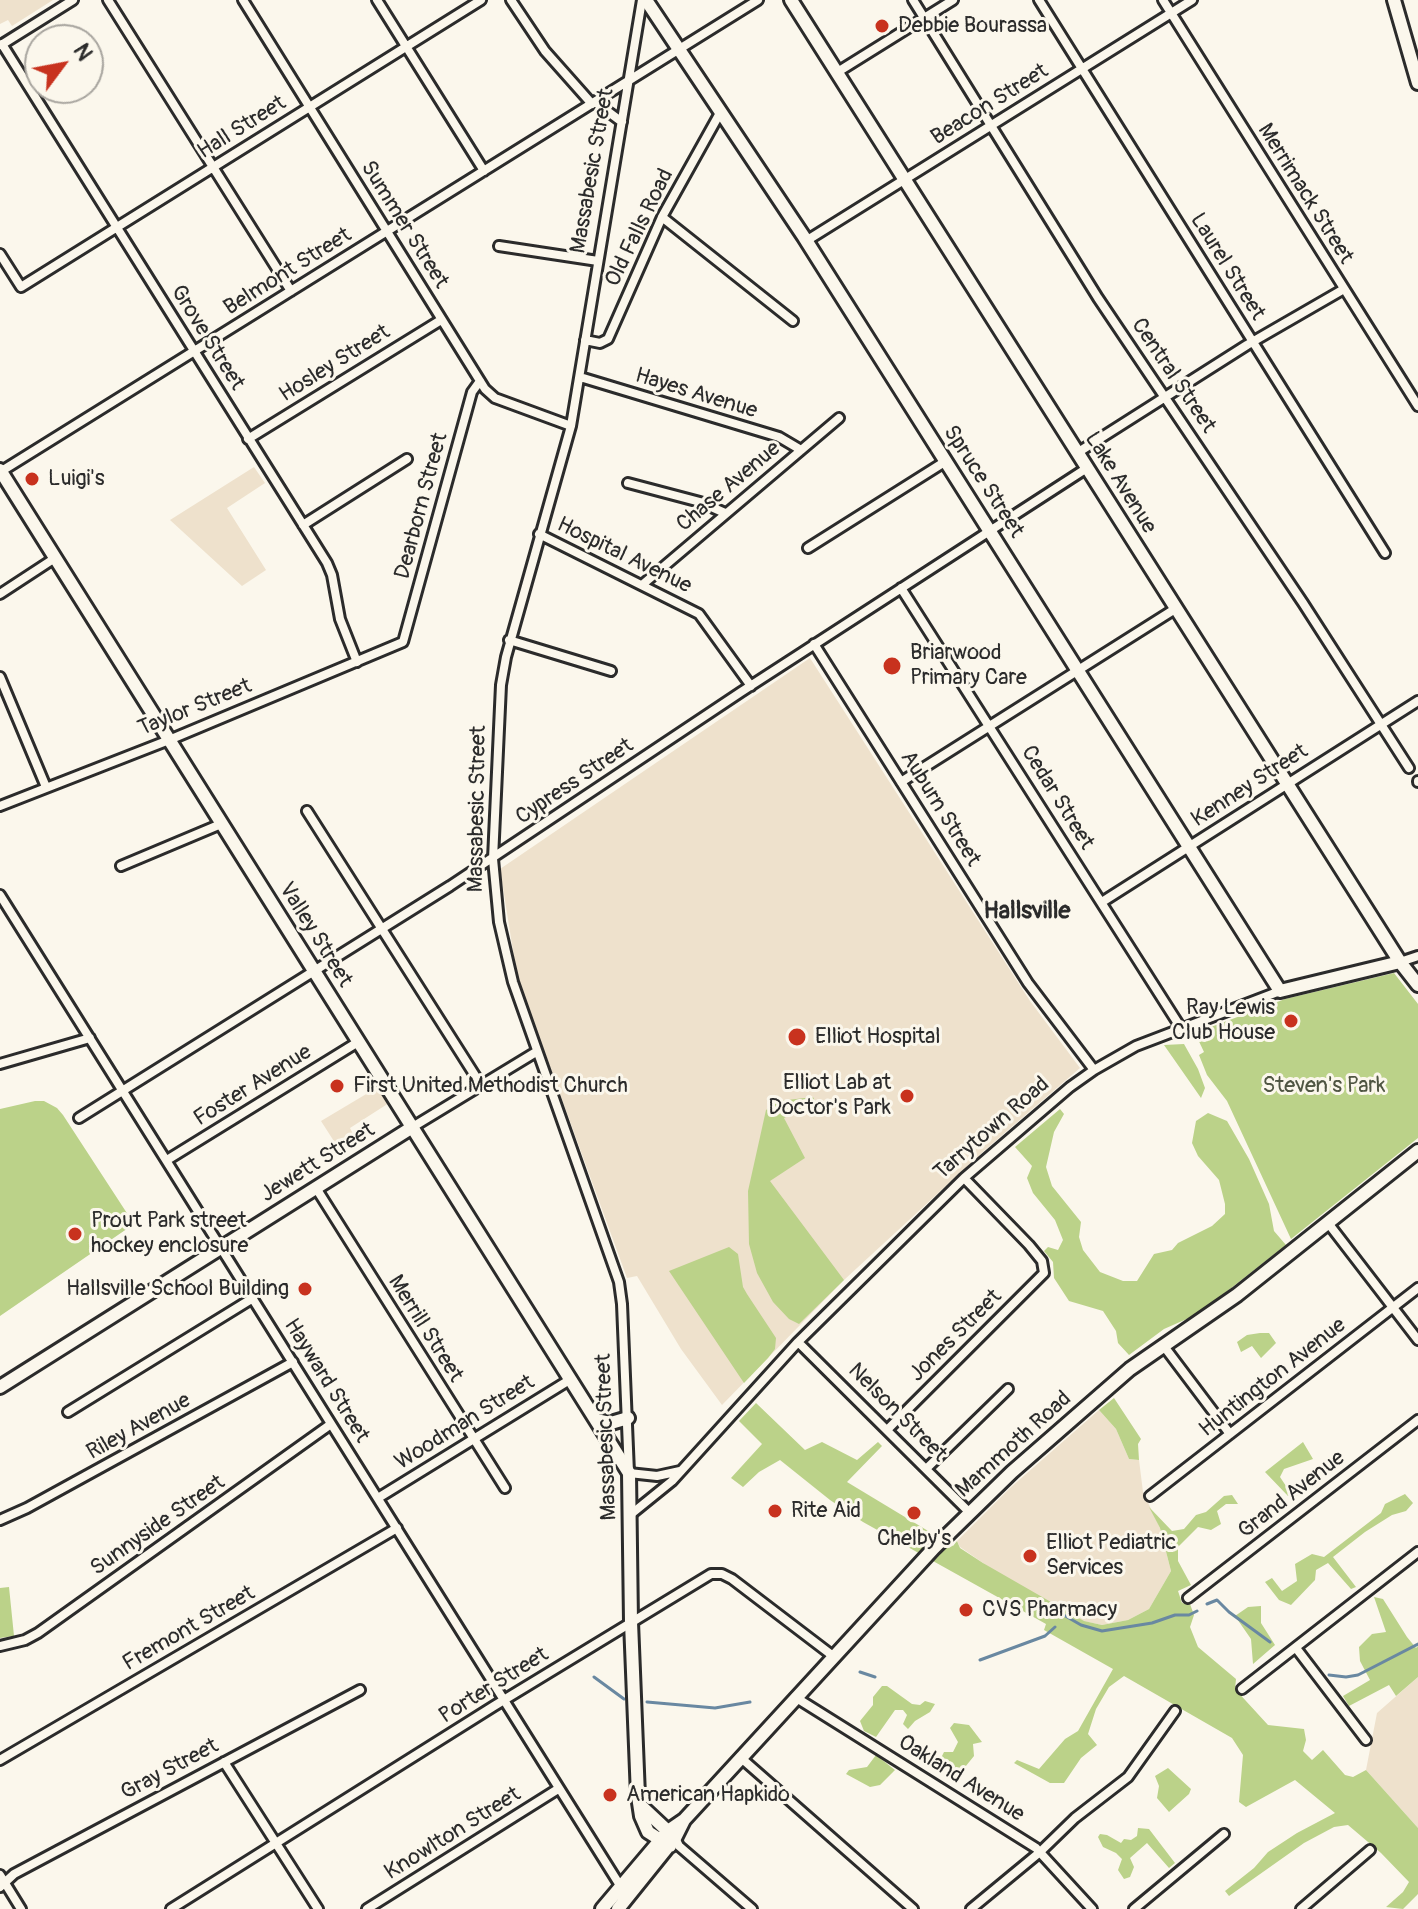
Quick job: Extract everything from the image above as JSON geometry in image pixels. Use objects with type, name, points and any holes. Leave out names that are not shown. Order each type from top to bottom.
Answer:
[{"type":"street","points":[[1,44],[73,0]]},
{"type":"street","points":[[108,0],[291,291]]},
{"type":"street","name":"Summer Street","points":[[243,0],[489,395],[571,426]]},
{"type":"street","points":[[377,0],[484,171]]},
{"type":"street","name":"Hall Street","points":[[0,254],[21,287],[481,0]]},
{"type":"street","points":[[511,0],[545,51],[594,103],[622,122]]},
{"type":"street","name":"Spruce Street","points":[[644,0],[806,241],[1280,991]]},
{"type":"street","name":"Massabesic Street","points":[[644,0],[571,426],[509,640],[501,685],[493,859],[503,944],[518,1001],[619,1282],[628,1418],[637,1786],[641,1806],[670,1840]]},
{"type":"street","name":"Belmont Street","points":[[0,471],[758,0]]},
{"type":"street","name":"Lake Avenue","points":[[791,0],[1175,609],[1400,962],[1418,985]]},
{"type":"street","name":"Central Street","points":[[913,0],[1098,298],[1303,603],[1409,768]]},
{"type":"street","points":[[836,73],[953,0]]},
{"type":"street","name":"Laurel Street","points":[[1039,0],[1385,553]]},
{"type":"street","name":"Merrimack Street","points":[[1163,0],[1418,406]]},
{"type":"street","name":"Beacon Street","points":[[806,241],[1192,0]]},
{"type":"street","points":[[1394,0],[1417,74]]},
{"type":"street","name":"Grove Street","points":[[1,44],[330,570],[336,607],[357,662]]},
{"type":"street","name":"Old Falls Road","points":[[585,340],[600,343],[608,339],[662,217],[720,113]]},
{"type":"street","points":[[662,217],[793,321]]},
{"type":"street","points":[[499,246],[598,261]]},
{"type":"street","points":[[1077,453],[1165,396],[1344,289]]},
{"type":"street","name":"Hosley Street","points":[[248,439],[441,320]]},
{"type":"street","name":"Hayes Avenue","points":[[580,377],[779,437],[801,450]]},
{"type":"street","name":"Dearborn Street","points":[[403,642],[472,392],[480,381]]},
{"type":"street","name":"Chase Avenue","points":[[642,585],[839,418]]},
{"type":"street","points":[[303,525],[407,459]]},
{"type":"street","points":[[808,548],[946,461]]},
{"type":"street","name":"Cypress Street","points":[[79,1118],[493,859],[814,644],[1087,468]]},
{"type":"street","name":"Valley Street","points":[[0,471],[629,1473]]},
{"type":"street","points":[[628,483],[700,502],[725,513]]},
{"type":"street","name":"Hospital Avenue","points":[[539,534],[693,610],[704,618],[751,686]]},
{"type":"street","points":[[0,594],[55,558]]},
{"type":"street","name":"Cedar Street","points":[[901,588],[1181,1028]]},
{"type":"street","points":[[901,782],[1175,609]]},
{"type":"street","points":[[509,640],[611,671]]},
{"type":"street","name":"Taylor Street","points":[[0,806],[169,740],[403,642]]},
{"type":"street","name":"Auburn Street","points":[[814,644],[1028,983],[1094,1070]]},
{"type":"street","points":[[0,677],[46,787]]},
{"type":"street","name":"Kenney Street","points":[[1102,902],[1418,701]]},
{"type":"street","points":[[307,811],[481,1085]]},
{"type":"street","points":[[121,866],[221,824]]},
{"type":"street","name":"Hayward Street","points":[[0,895],[621,1887]]},
{"type":"street","name":"Tarrytown Road","points":[[629,1516],[672,1481],[798,1342],[964,1178],[998,1146],[1094,1070],[1136,1046],[1280,991],[1418,956]]},
{"type":"street","points":[[0,1064],[90,1038]]},
{"type":"street","name":"Foster Avenue","points":[[167,1160],[358,1042]]},
{"type":"street","name":"Jewett Street","points":[[0,1387],[536,1052]]},
{"type":"street","name":"Mammoth Road","points":[[618,1909],[684,1820],[969,1512],[1053,1435],[1163,1345],[1225,1304],[1418,1151]]},
{"type":"street","name":"Jones Street","points":[[888,1429],[1041,1278],[1044,1267],[1029,1245],[964,1178]]},
{"type":"street","name":"Merrill Street","points":[[316,1188],[505,1488]]},
{"type":"street","points":[[1328,1223],[1418,1340]]},
{"type":"street","name":"Huntington Avenue","points":[[1150,1496],[1418,1288]]},
{"type":"street","points":[[68,1412],[253,1298]]},
{"type":"street","name":"Nelson Street","points":[[798,1342],[969,1512]]},
{"type":"street","points":[[1163,1345],[1230,1434]]},
{"type":"street","name":"Riley Avenue","points":[[0,1520],[293,1362]]},
{"type":"street","name":"Woodman Street","points":[[378,1498],[571,1379]]},
{"type":"street","points":[[927,1468],[1008,1389]]},
{"type":"street","points":[[597,1420],[611,1423],[628,1418]]},
{"type":"street","name":"Grand Avenue","points":[[1188,1598],[1418,1420]]},
{"type":"street","name":"Sunnyside Street","points":[[0,1646],[25,1640],[38,1633],[331,1424]]},
{"type":"street","points":[[629,1473],[657,1476],[680,1471]]},
{"type":"street","name":"Fremont Street","points":[[0,1760],[397,1528]]},
{"type":"street","points":[[1242,1689],[1418,1552]]},
{"type":"street","name":"Porter Street","points":[[171,1909],[184,1906],[275,1843],[711,1574],[722,1574],[833,1656]]},
{"type":"street","points":[[1296,1648],[1366,1740]]},
{"type":"street","name":"Gray Street","points":[[2,1881],[360,1690]]},
{"type":"street","name":"Oakland Avenue","points":[[795,1697],[1040,1852],[1092,1909]]},
{"type":"street","points":[[971,1909],[1040,1852],[1075,1818],[1128,1777],[1175,1711]]},
{"type":"street","points":[[740,1757],[913,1909]]},
{"type":"street","points":[[224,1762],[318,1909]]},
{"type":"street","name":"Knowlton Street","points":[[367,1909],[558,1789]]},
{"type":"street","points":[[1134,1909],[1224,1834]]},
{"type":"street","points":[[670,1840],[752,1909]]},
{"type":"street","name":"Mammoth Road","points":[[602,1909],[670,1840]]},
{"type":"street","points":[[1304,1908],[1370,1850]]},
{"type":"street","points":[[2,1881],[21,1909]]},
{"type":"shaded area","points":[[0,0],[53,0],[12,26],[8,20],[0,24]]},
{"type":"shaded area","points":[[254,467],[265,483],[227,508],[266,570],[242,586],[170,520]]},
{"type":"shaded area","name":"Elliot Hospital","points":[[810,658],[1030,1001],[1080,1068],[985,1150],[844,1280],[722,1405],[681,1349],[637,1276],[627,1278],[517,976],[500,869]]},
{"type":"shaded area","points":[[378,1087],[389,1103],[350,1128],[353,1134],[337,1146],[321,1121]]},
{"type":"shaded area","points":[[1099,1410],[1116,1429],[1129,1459],[1139,1460],[1143,1492],[1160,1528],[1171,1571],[1149,1609],[1128,1620],[1102,1625],[1083,1621],[996,1572],[960,1547],[957,1541],[1010,1488]]},
{"type":"shaded area","points":[[1418,1677],[1418,1828],[1366,1770],[1377,1713]]},
{"type":"green space","name":"Steven's Park","points":[[1394,973],[1418,1004],[1418,1138],[1291,1239],[1227,1101],[1207,1075],[1199,1055],[1204,1052],[1195,1033],[1285,999]]},
{"type":"green space","points":[[1184,1044],[1205,1088],[1201,1098],[1164,1045]]},
{"type":"green space","points":[[813,1097],[816,1103],[784,1118],[805,1158],[770,1181],[844,1280],[799,1324],[789,1319],[773,1302],[757,1273],[749,1244],[748,1191],[766,1110],[779,1101]]},
{"type":"green space","points":[[44,1101],[63,1115],[134,1224],[0,1316],[0,1109]]},
{"type":"green space","points":[[1060,1109],[1064,1114],[1054,1132],[1046,1167],[1052,1186],[1081,1222],[1079,1237],[1083,1250],[1100,1272],[1123,1281],[1137,1281],[1154,1254],[1172,1250],[1178,1243],[1212,1226],[1225,1214],[1219,1180],[1198,1156],[1192,1143],[1196,1121],[1208,1113],[1227,1121],[1249,1159],[1269,1204],[1274,1231],[1286,1245],[1198,1314],[1164,1329],[1129,1355],[1118,1343],[1116,1331],[1103,1311],[1069,1301],[1054,1278],[1053,1262],[1044,1251],[1048,1247],[1058,1250],[1063,1240],[1055,1220],[1033,1193],[1027,1178],[1032,1166],[1015,1147]]},
{"type":"green space","points":[[729,1247],[738,1254],[743,1287],[776,1338],[775,1349],[744,1383],[669,1271]]},
{"type":"green space","points":[[1269,1333],[1276,1343],[1261,1358],[1252,1346],[1241,1352],[1237,1342],[1247,1335]]},
{"type":"green space","points":[[1114,1398],[1141,1439],[1138,1444],[1139,1460],[1129,1459],[1116,1429],[1099,1410]]},
{"type":"green space","points":[[756,1403],[805,1450],[822,1442],[857,1460],[878,1442],[882,1446],[847,1482],[953,1546],[957,1541],[960,1548],[983,1563],[1084,1621],[1102,1625],[1128,1620],[1149,1609],[1171,1571],[1160,1528],[1149,1507],[1172,1531],[1184,1529],[1196,1515],[1206,1512],[1224,1496],[1232,1495],[1238,1504],[1226,1504],[1217,1511],[1221,1524],[1211,1530],[1198,1527],[1178,1547],[1178,1561],[1191,1585],[1178,1591],[1182,1603],[1190,1604],[1194,1615],[1190,1627],[1198,1647],[1236,1679],[1235,1689],[1268,1725],[1304,1729],[1306,1740],[1303,1751],[1312,1760],[1323,1750],[1345,1775],[1353,1777],[1366,1770],[1418,1828],[1418,1894],[1403,1909],[1386,1907],[1409,1882],[1348,1825],[1334,1827],[1304,1843],[1229,1896],[1225,1891],[1254,1868],[1268,1852],[1335,1813],[1295,1780],[1246,1807],[1239,1802],[1243,1755],[1232,1738],[1124,1676],[1109,1687],[1096,1709],[1088,1734],[1097,1745],[1081,1758],[1064,1783],[1050,1783],[1014,1763],[1017,1760],[1039,1769],[1065,1739],[1078,1731],[1113,1669],[1044,1630],[1046,1624],[863,1522],[780,1460],[759,1472],[743,1487],[731,1478],[762,1444],[739,1421]]},
{"type":"green space","points":[[1303,1442],[1313,1459],[1284,1469],[1280,1477],[1286,1486],[1297,1489],[1300,1495],[1288,1496],[1265,1472]]},
{"type":"green space","points":[[1405,1494],[1413,1503],[1406,1511],[1392,1515],[1365,1532],[1333,1557],[1356,1587],[1351,1589],[1328,1563],[1316,1570],[1315,1580],[1291,1605],[1279,1600],[1265,1582],[1272,1578],[1282,1591],[1297,1581],[1295,1564],[1312,1554],[1324,1557],[1381,1513],[1385,1504]]},
{"type":"green space","points":[[9,1587],[14,1636],[0,1638],[0,1588]]},
{"type":"green space","points":[[1374,1597],[1383,1599],[1407,1637],[1416,1648],[1418,1646],[1418,1677],[1396,1696],[1389,1685],[1349,1706],[1343,1696],[1370,1680],[1360,1661],[1359,1647],[1372,1634],[1386,1632]]},
{"type":"green space","points":[[1261,1606],[1261,1623],[1275,1645],[1253,1664],[1251,1639],[1235,1616],[1248,1607]]},
{"type":"green space","points":[[882,1686],[887,1686],[912,1704],[920,1705],[925,1701],[935,1704],[930,1712],[908,1729],[903,1724],[907,1715],[903,1710],[895,1710],[876,1737],[864,1731],[860,1721],[873,1705],[873,1697]]},
{"type":"green space","points":[[954,1723],[969,1725],[982,1742],[973,1744],[974,1756],[957,1777],[945,1773],[940,1760],[944,1752],[953,1752],[958,1742],[950,1728]]},
{"type":"green space","points":[[876,1755],[895,1770],[880,1785],[870,1787],[846,1774],[849,1770],[867,1767]]},
{"type":"green space","points":[[1168,1768],[1191,1789],[1169,1812],[1157,1798],[1159,1786],[1155,1776]]},
{"type":"green space","points":[[1138,1828],[1149,1829],[1175,1863],[1169,1868],[1147,1843],[1130,1858],[1134,1867],[1130,1877],[1124,1879],[1118,1870],[1122,1859],[1103,1847],[1098,1837],[1100,1834],[1107,1835],[1121,1843],[1124,1839],[1131,1840],[1137,1836]]},
{"type":"waterway","points":[[1207,1604],[1217,1600],[1270,1642]]},
{"type":"waterway","points":[[1062,1614],[1081,1625],[1102,1631],[1152,1623],[1197,1611]]},
{"type":"waterway","points":[[980,1660],[1045,1636],[1055,1627]]},
{"type":"waterway","points":[[1329,1675],[1358,1675],[1418,1644]]},
{"type":"waterway","points":[[860,1672],[875,1677]]},
{"type":"waterway","points":[[594,1677],[624,1699]]},
{"type":"waterway","points":[[647,1702],[715,1708],[750,1702]]},
{"type":"place","name":"Debbie Bourassa","points":[[882,26]]},
{"type":"place","name":"Luigi's","points":[[32,479]]},
{"type":"place","name":"Briarwood Primary Care","points":[[892,666]]},
{"type":"place","name":"Ray Lewis Club House","points":[[1291,1021]]},
{"type":"place","name":"Elliot Hospital","points":[[797,1037]]},
{"type":"place","name":"First United Methodist Church","points":[[337,1086]]},
{"type":"place","name":"Elliot Lab at Doctor's Park","points":[[907,1096]]},
{"type":"place","name":"Prout Park street hockey enclosure","points":[[75,1234]]},
{"type":"place","name":"Hallsville School Building","points":[[305,1289]]},
{"type":"place","name":"Rite Aid","points":[[775,1511]]},
{"type":"place","name":"Chelby's","points":[[914,1513]]},
{"type":"place","name":"Elliot Pediatric Services","points":[[1030,1556]]},
{"type":"place","name":"CVS Pharmacy","points":[[966,1610]]},
{"type":"place","name":"American Hapkido","points":[[610,1795]]},
{"type":"district","name":"Hallsville","points":[[1027,912]]}]
